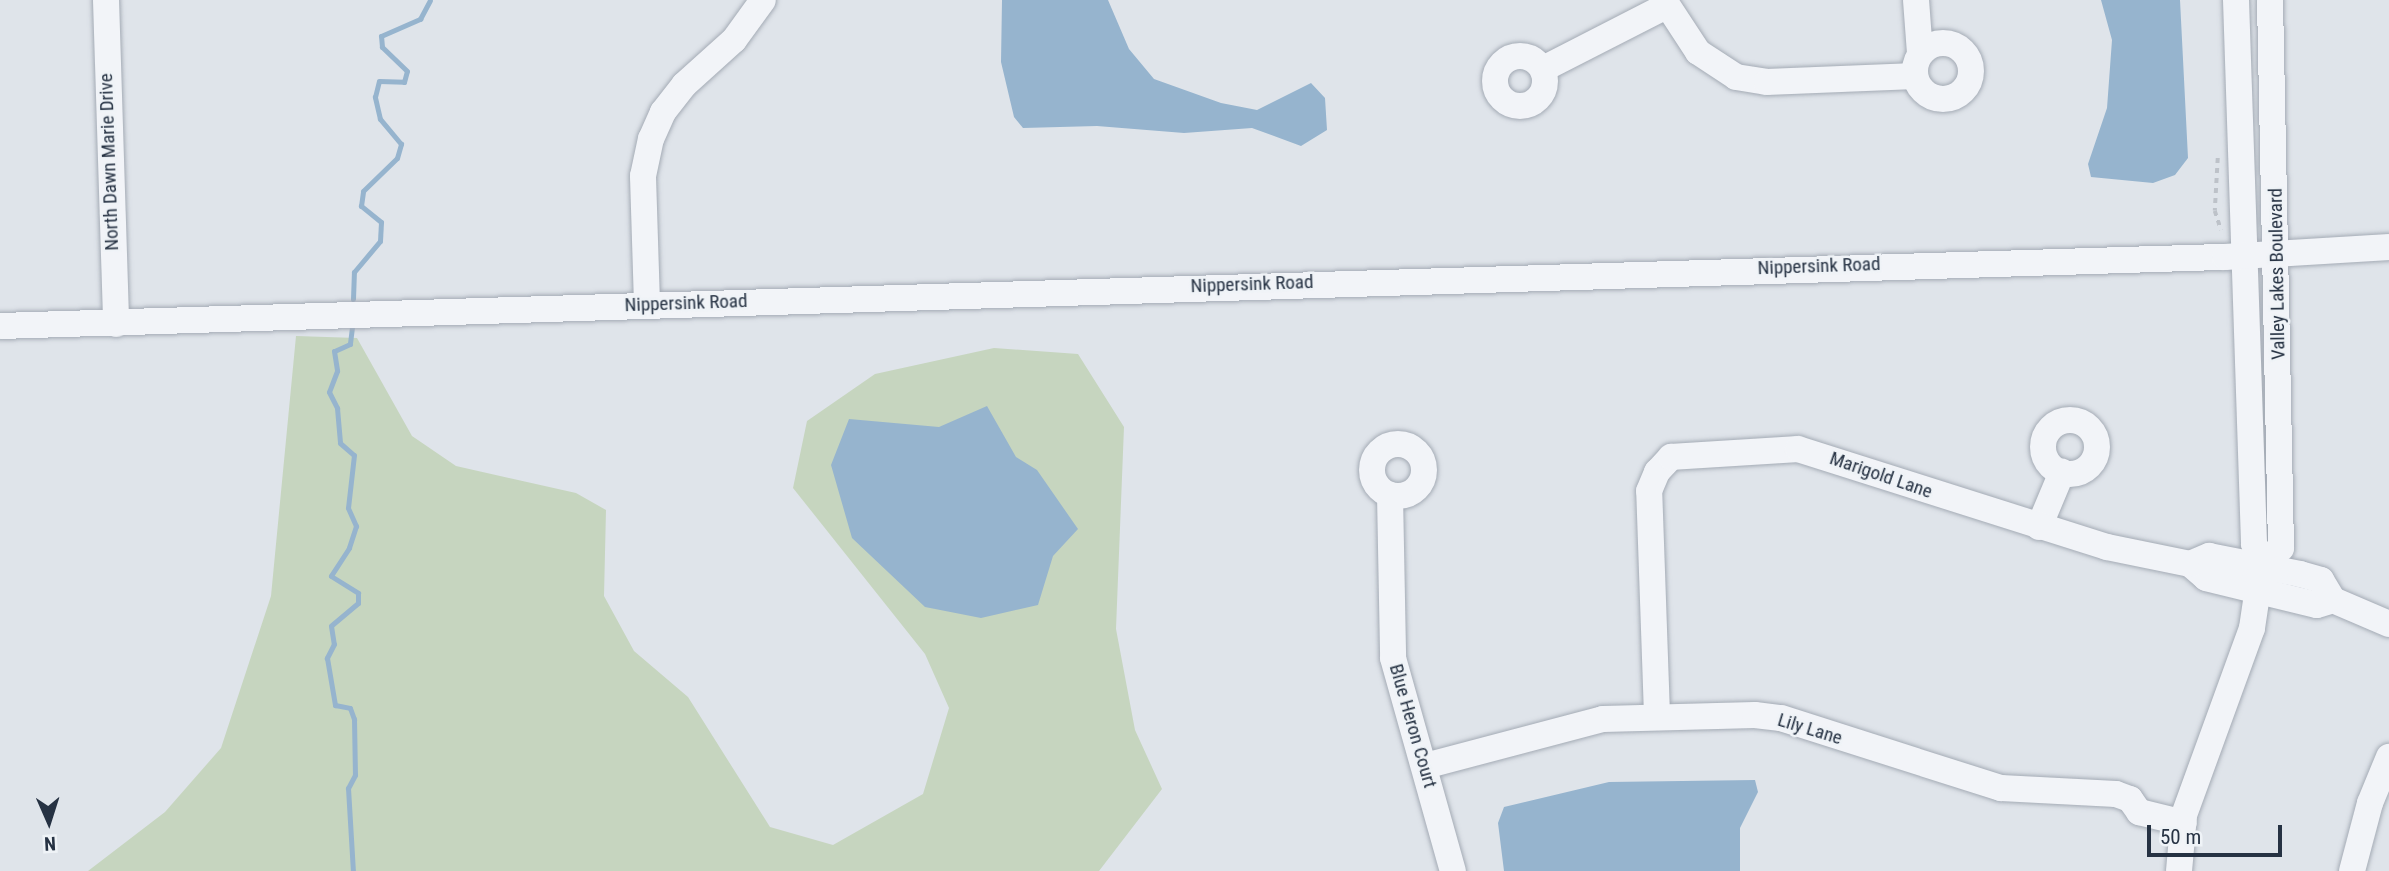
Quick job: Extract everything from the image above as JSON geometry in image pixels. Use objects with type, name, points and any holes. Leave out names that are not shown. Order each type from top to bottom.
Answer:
[{"type":"street","name":"North Dawn Marie Drive","points":[[106,0],[116,324]]},
{"type":"street","points":[[647,304],[643,176],[652,139],[663,112],[684,85],[734,40],[755,17],[763,0]]},
{"type":"street","points":[[1543,69],[1665,3],[1698,52],[1736,77],[1767,82],[1917,65],[1916,0]]},
{"type":"street","name":"Valley Lakes Boulevard","points":[[2235,0],[2244,256],[2263,562]]},
{"type":"street","name":"Valley Lakes Boulevard","points":[[2179,871],[2186,815],[2252,628],[2263,562],[2278,253],[2270,0]]},
{"type":"street","name":"Nippersink Road","points":[[0,326],[2244,256],[2389,247]]},
{"type":"street","name":"Marigold Lane","points":[[1657,715],[1650,491],[1657,472],[1671,457],[1798,449],[2039,527],[2190,564],[2209,556],[2263,562],[2321,580],[2333,600],[2389,624]]},
{"type":"street","points":[[2039,527],[2062,472]]},
{"type":"street","name":"Blue Heron Court","points":[[1391,495],[1393,658],[1453,871]]},
{"type":"street","name":"Lily Lane","points":[[1425,766],[1573,725],[1657,715],[1781,718],[2001,788],[2130,799],[2139,812],[2186,815]]},
{"type":"street","points":[[2352,871],[2370,803],[2389,757]]},
{"type":"green space","points":[[296,336],[357,338],[412,436],[456,466],[576,493],[606,510],[604,596],[634,651],[688,697],[770,827],[833,845],[923,794],[949,708],[925,654],[793,488],[807,421],[875,374],[994,348],[1078,354],[1124,427],[1116,629],[1135,730],[1162,789],[1099,871],[88,871],[165,812],[221,748],[271,596]]},
{"type":"water","points":[[1002,0],[1108,0],[1129,49],[1154,79],[1221,103],[1257,110],[1311,83],[1325,98],[1327,130],[1301,146],[1252,128],[1184,133],[1097,126],[1023,128],[1014,117],[1001,62]]},
{"type":"water","points":[[2101,0],[2180,0],[2188,158],[2175,175],[2153,183],[2091,177],[2088,164],[2107,108],[2112,40]]},
{"type":"water","points":[[987,406],[1016,457],[1037,470],[1078,529],[1053,556],[1038,605],[981,618],[925,607],[852,538],[831,465],[849,419],[939,427]]},
{"type":"water","points":[[1755,780],[1758,792],[1740,828],[1740,871],[1504,871],[1498,823],[1504,807],[1609,782]]},
{"type":"waterway","points":[[353,299],[354,272],[380,241],[381,222],[361,206],[363,191],[397,158],[401,144],[380,119],[375,97],[379,81],[404,82],[407,71],[382,47],[381,36],[420,19],[430,0]]},
{"type":"waterway","points":[[352,327],[350,344],[334,351],[337,371],[329,392],[337,408],[340,443],[354,455],[348,508],[356,526],[349,548],[331,576],[358,593],[358,603],[331,626],[334,644],[327,658],[335,705],[350,708],[354,719],[355,775],[348,788],[353,871]]}]
